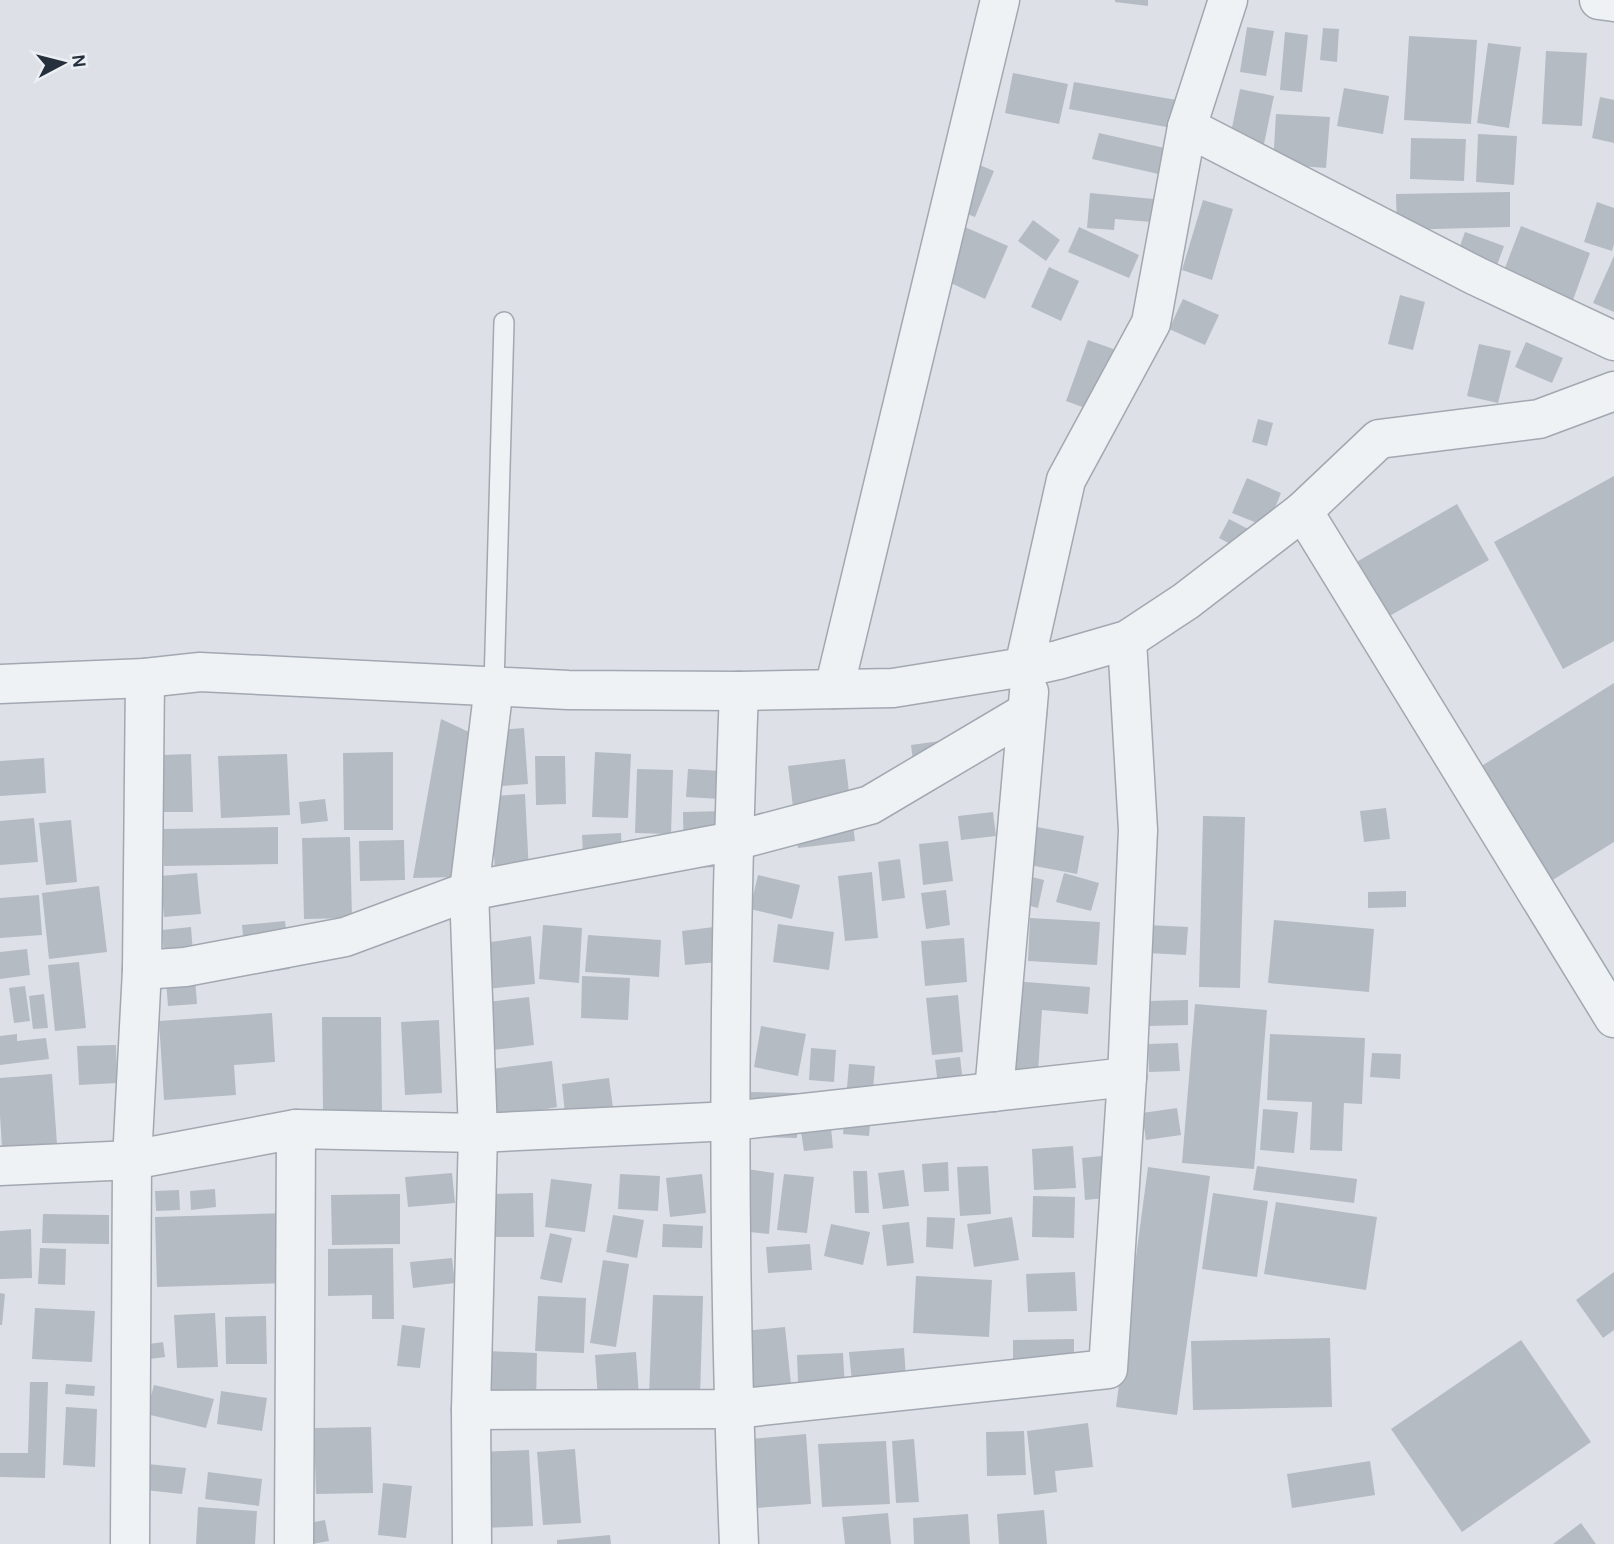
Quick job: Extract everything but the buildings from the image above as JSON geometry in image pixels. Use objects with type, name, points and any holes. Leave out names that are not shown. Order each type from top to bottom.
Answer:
[{"type":"street","points":[[834,689],[1000,0]]},
{"type":"street","points":[[994,1092],[1027,712],[1027,666],[1066,480],[1152,323],[1187,127],[1228,0]]},
{"type":"street","points":[[1599,0],[1614,2]]},
{"type":"street","points":[[1187,127],[1476,276],[1614,341]]},
{"type":"street","points":[[0,684],[145,678],[200,672],[568,690],[739,691],[893,688],[1027,666],[1127,640],[1186,601],[1303,511],[1379,439],[1539,419],[1614,391]]},
{"type":"street","points":[[1303,511],[1614,1018]]},
{"type":"street","points":[[471,1410],[734,1409],[1108,1369],[1127,1077],[1138,830],[1127,640]]},
{"type":"street","points":[[130,1544],[132,1160],[142,970],[145,678]]},
{"type":"street","points":[[472,1544],[471,1410],[478,1133],[469,891],[494,686]]},
{"type":"street","points":[[739,691],[734,841],[732,1121],[734,1409],[739,1544]]},
{"type":"street","points":[[142,970],[185,967],[345,937],[469,891],[734,841],[870,805],[1027,712]]},
{"type":"street","points":[[0,1166],[132,1160],[296,1129],[478,1133],[732,1121],[1127,1077]]},
{"type":"street","points":[[294,1544],[296,1129]]},
{"type":"lane","points":[[494,686],[504,322]]}]
